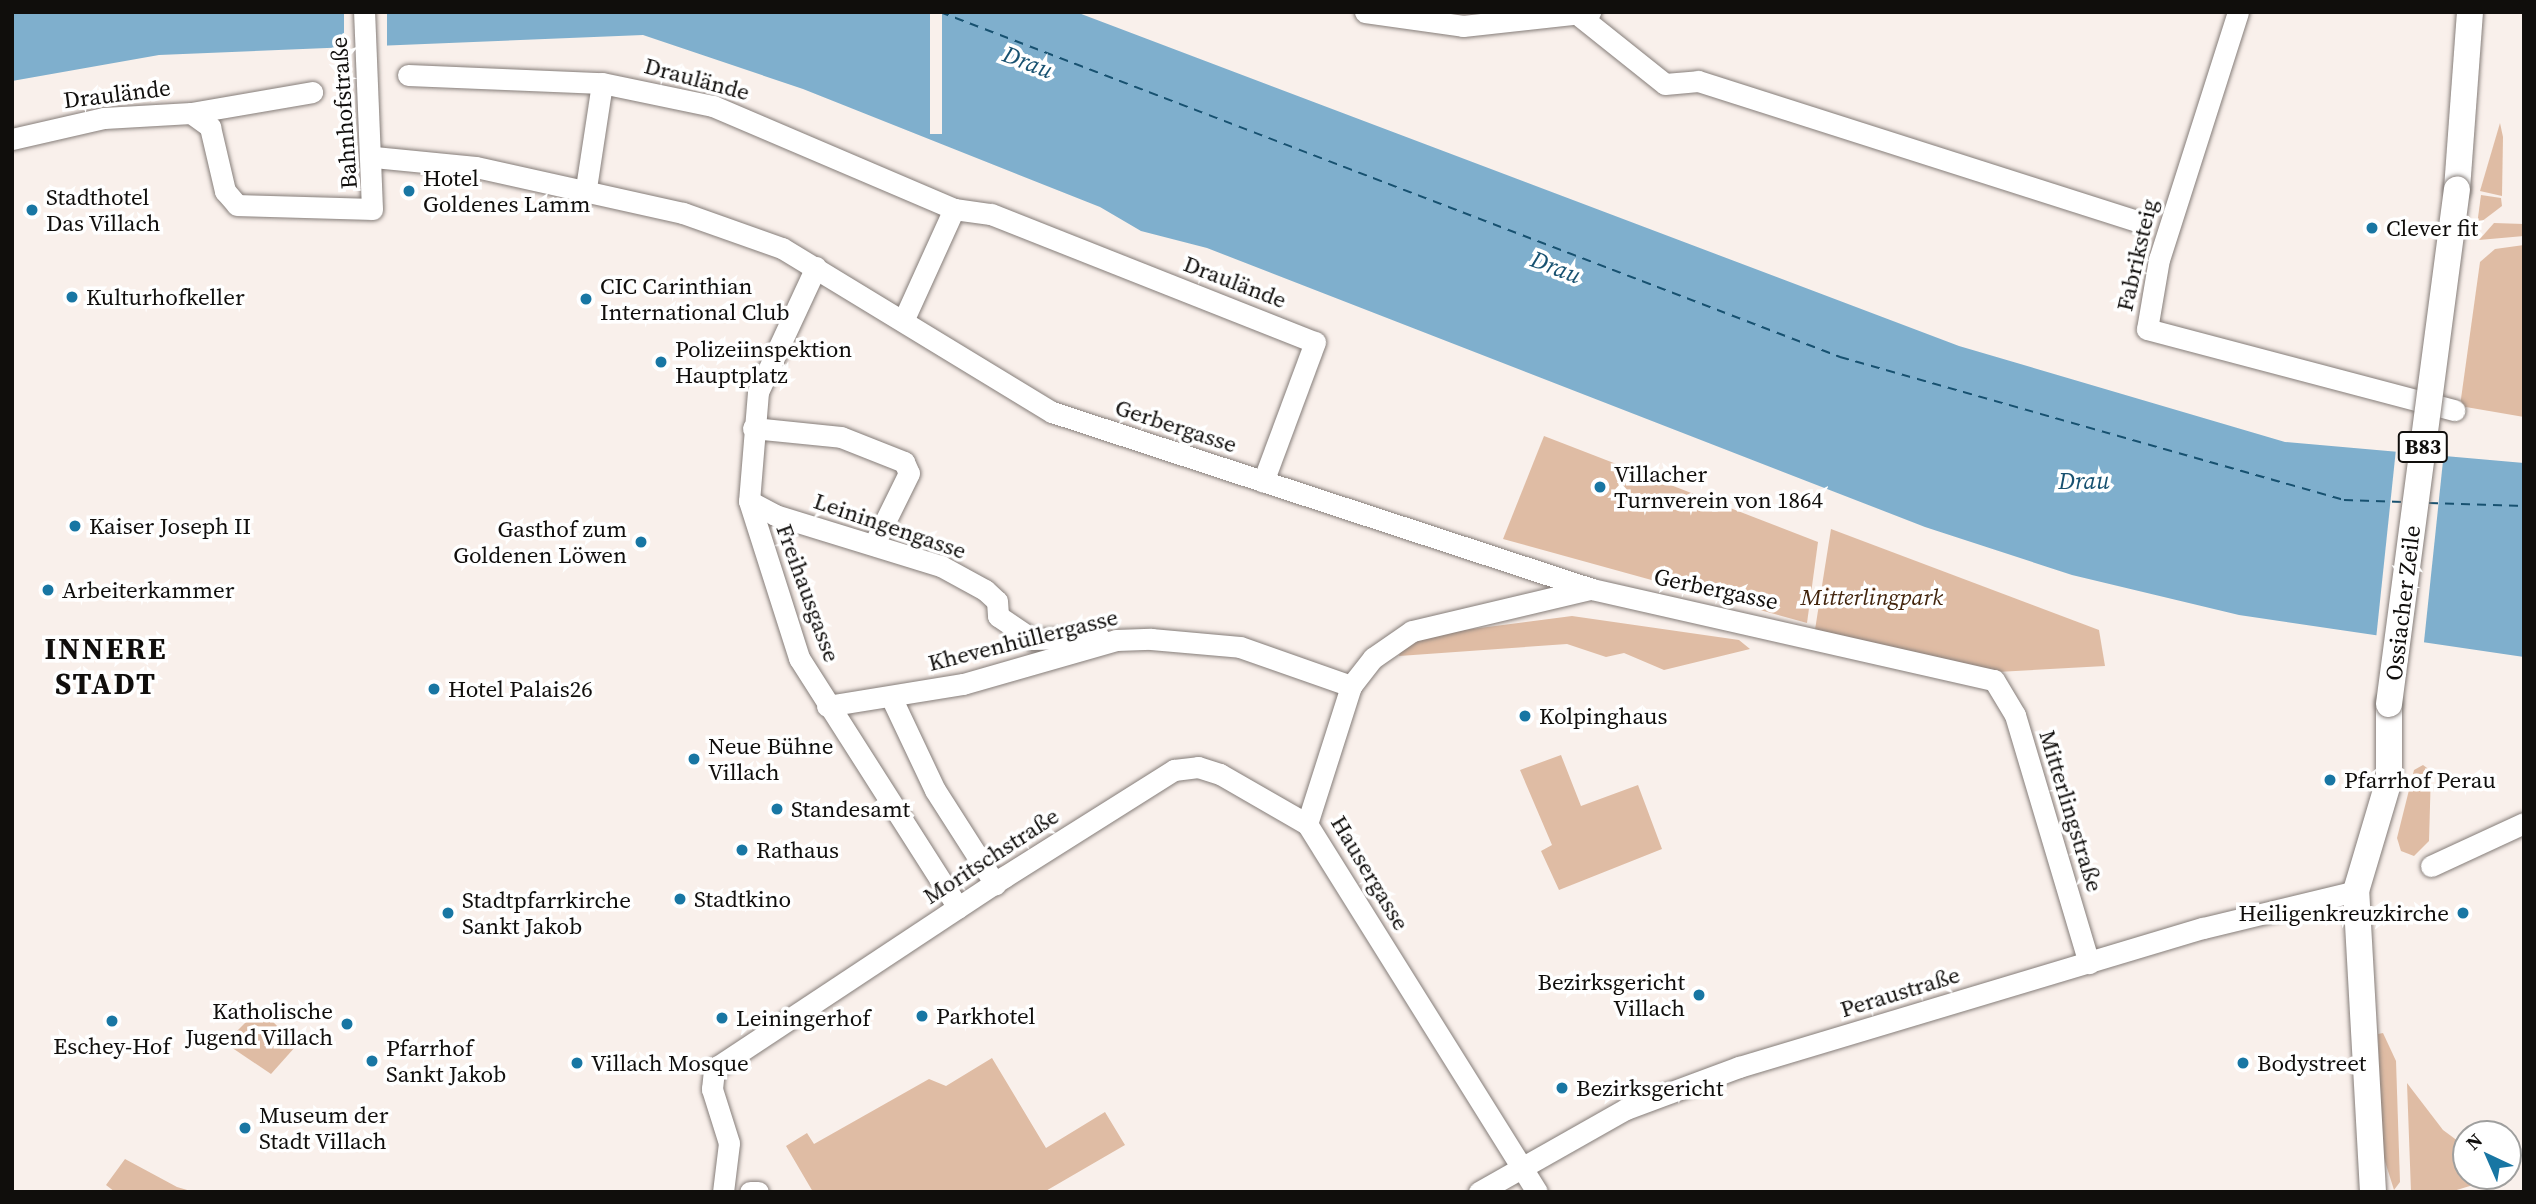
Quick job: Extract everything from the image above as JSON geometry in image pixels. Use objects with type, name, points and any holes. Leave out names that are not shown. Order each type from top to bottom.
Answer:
[{"type":"main road","name":"Ossiacher Zeile","points":[[2373,1192],[2356,891],[2389,780],[2389,704],[2457,190],[2470,12]]},
{"type":"street","name":"Bahnhofstraße","points":[[191,113],[210,127],[225,191],[237,205],[372,209],[374,157],[363,12]]},
{"type":"street","name":"Fabriksteig","points":[[1365,12],[1463,26],[1586,15],[1665,84],[1698,81],[2136,221]]},
{"type":"street","name":"Fabriksteig","points":[[2238,12],[2159,259],[2147,328],[2454,410]]},
{"type":"street","name":"Draulände","points":[[408,75],[602,83],[713,106],[954,209],[991,214],[1315,342],[1263,482]]},
{"type":"street","points":[[586,188],[602,83]]},
{"type":"street","name":"Draulände","points":[[12,139],[104,118],[191,113],[312,92]]},
{"type":"street","name":"Gerbergasse","points":[[374,157],[424,157],[586,188],[683,213],[782,248],[904,319],[1052,412],[1592,589],[1994,680]]},
{"type":"street","points":[[904,319],[954,209]]},
{"type":"street","name":"Freihausgasse","points":[[816,267],[758,392],[752,428],[749,500],[799,658],[827,706],[958,908]]},
{"type":"street","points":[[752,428],[841,437],[904,462],[909,473],[874,544]]},
{"type":"street","name":"Leiningengasse","points":[[749,500],[775,515],[941,566],[985,590],[997,601],[998,616],[1032,639],[1116,640]]},
{"type":"street","name":"Hausergasse","points":[[1537,1192],[1517,1165],[1307,824],[1316,811],[1351,686],[1373,658],[1412,631],[1592,589]]},
{"type":"street","name":"Khevenhüllergasse","points":[[827,706],[963,684],[1116,640],[1240,648],[1351,686]]},
{"type":"street","name":"Mitterlingstraße","points":[[1994,680],[2015,715],[2089,962]]},
{"type":"street","points":[[891,697],[935,790],[995,884]]},
{"type":"street","name":"Moritschstraße","points":[[723,1192],[729,1143],[712,1089],[714,1069],[995,884],[1174,771],[1198,767],[1220,774],[1307,824]]},
{"type":"street","points":[[2431,866],[2524,823]]},
{"type":"street","name":"Peraustraße","points":[[1479,1192],[1517,1165],[1626,1109],[1739,1068],[2089,962],[2356,891]]},
{"type":"street","points":[[750,1192],[758,1192]]},
{"type":"green space","points":[[2500,123],[2503,137],[2502,196],[2480,191]]},
{"type":"green space","points":[[2481,195],[2501,198],[2502,206],[2477,225]]},
{"type":"green space","points":[[2494,223],[2524,224],[2524,236],[2479,240]]},
{"type":"green space","points":[[2524,245],[2524,417],[2460,406],[2480,262],[2495,249]]},
{"type":"green space","name":"Villacher Turnverein von 1864","points":[[1544,436],[1818,542],[1807,623],[1503,539]]},
{"type":"green space","name":"Mitterlingpark","points":[[1831,529],[2099,630],[2105,666],[1997,672],[1814,636]]},
{"type":"green space","points":[[1572,616],[1739,640],[1750,649],[1664,670],[1624,653],[1606,657],[1567,644],[1399,656],[1403,644],[1418,636]]},
{"type":"green space","points":[[1561,755],[1581,806],[1638,785],[1662,849],[1559,890],[1541,851],[1552,845],[1520,770]]},
{"type":"green space","points":[[2423,765],[2431,771],[2429,841],[2414,856],[2401,851],[2397,838],[2414,770]]},
{"type":"green space","points":[[260,1008],[296,1046],[271,1074],[225,1043]]},
{"type":"green space","points":[[2383,1033],[2396,1061],[2400,1182],[2394,1190],[2383,1155],[2378,1034]]},
{"type":"green space","points":[[992,1058],[1046,1148],[1105,1112],[1125,1145],[1044,1192],[813,1192],[786,1146],[807,1133],[814,1144],[929,1079],[946,1086]]},
{"type":"green space","points":[[2407,1083],[2443,1130],[2452,1137],[2452,1190],[2457,1190],[2411,1192]]},
{"type":"green space","points":[[125,1159],[177,1187],[194,1192],[115,1192],[106,1185]]},
{"type":"water","name":"Drau","points":[[12,12],[1076,12],[1959,346],[2285,442],[2524,463],[2524,657],[2239,615],[2072,575],[1925,527],[1207,248],[1141,231],[1100,207],[803,89],[643,35],[159,55],[12,81]]},
{"type":"pier","points":[[344,12],[387,12],[387,52],[344,52]]},
{"type":"pier","points":[[930,12],[942,12],[942,134],[930,134]]},
{"type":"pier","points":[[2396,449],[2444,454],[2424,646],[2376,641]]},
{"type":"ferry route","points":[[940,12],[1840,357],[2344,500],[2403,502]]},
{"type":"ferry route","points":[[2429,503],[2524,506]]},
{"type":"place","name":"Hotel Goldenes Lamm","points":[[409,191]]},
{"type":"place","name":"Stadthotel Das Villach","points":[[32,210]]},
{"type":"place","name":"Clever fit","points":[[2372,228]]},
{"type":"place","name":"Kulturhofkeller","points":[[72,297]]},
{"type":"place","name":"CIC Carinthian International Club","points":[[586,299]]},
{"type":"place","name":"Polizeiinspektion Hauptplatz","points":[[661,362]]},
{"type":"place","name":"Villacher Turnverein von 1864","points":[[1600,487]]},
{"type":"place","name":"Kaiser Joseph II","points":[[75,526]]},
{"type":"place","name":"Gasthof zum Goldenen Löwen","points":[[641,542]]},
{"type":"place","name":"Arbeiterkammer","points":[[48,590]]},
{"type":"place","name":"Hotel Palais26","points":[[434,689]]},
{"type":"place","name":"Kolpinghaus","points":[[1525,716]]},
{"type":"place","name":"Neue Bühne Villach","points":[[694,759]]},
{"type":"place","name":"Pfarrhof Perau","points":[[2330,780]]},
{"type":"place","name":"Standesamt","points":[[777,809]]},
{"type":"place","name":"Rathaus","points":[[742,850]]},
{"type":"place","name":"Stadtkino","points":[[680,899]]},
{"type":"place","name":"Stadtpfarrkirche Sankt Jakob","points":[[448,913]]},
{"type":"place","name":"Heiligenkreuzkirche","points":[[2463,913]]},
{"type":"place","name":"Bezirksgericht Villach","points":[[1699,995]]},
{"type":"place","name":"Parkhotel","points":[[922,1016]]},
{"type":"place","name":"Leiningerhof","points":[[722,1018]]},
{"type":"place","name":"Eschey-Hof","points":[[112,1021]]},
{"type":"place","name":"Katholische Jugend Villach","points":[[347,1024]]},
{"type":"place","name":"Pfarrhof Sankt Jakob","points":[[372,1061]]},
{"type":"place","name":"Villach Mosque","points":[[577,1063]]},
{"type":"place","name":"Bodystreet","points":[[2243,1063]]},
{"type":"place","name":"Bezirksgericht","points":[[1562,1088]]},
{"type":"place","name":"Museum der Stadt Villach","points":[[245,1128]]},
{"type":"district","name":"INNERE STADT","points":[[106,666]]}]
